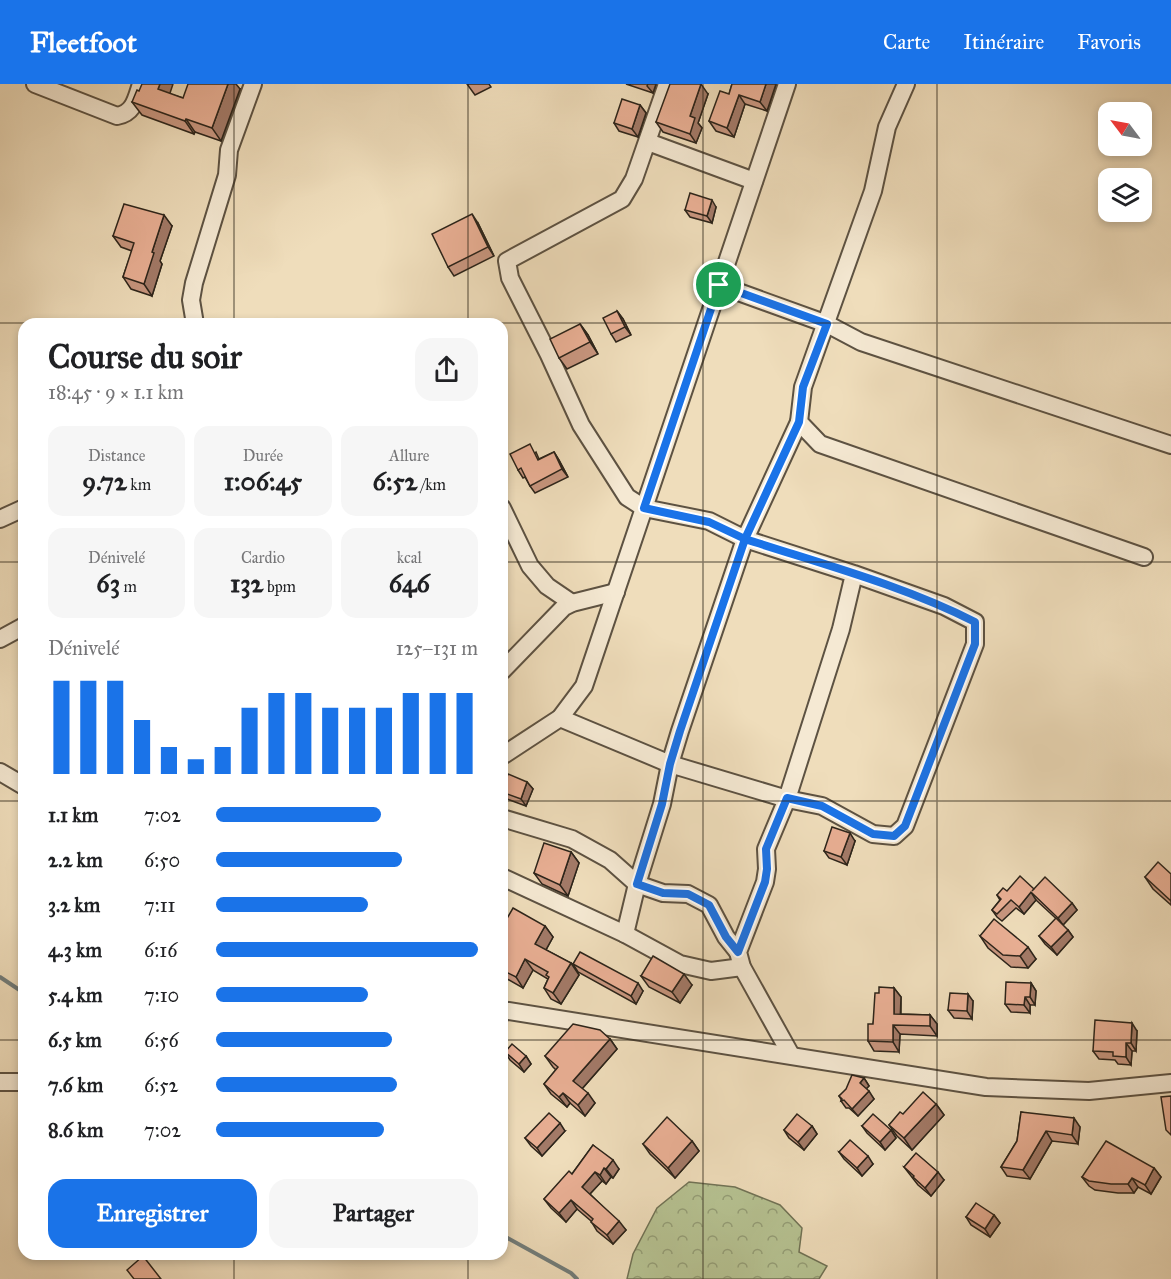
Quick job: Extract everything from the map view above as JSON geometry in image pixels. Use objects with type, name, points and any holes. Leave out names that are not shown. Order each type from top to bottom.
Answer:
[{"type":"street","points":[[35,84],[117,116],[126,114],[132,108],[141,84]]},
{"type":"street","points":[[194,318],[192,300],[194,283],[226,175],[229,150],[253,84]]},
{"type":"street","points":[[560,718],[670,764],[822,806],[873,834],[894,836],[905,826],[975,644],[975,622],[944,606],[745,539],[709,522],[644,508],[627,497],[580,425],[549,355],[510,278],[507,261],[622,199],[634,179],[667,84]]},
{"type":"street","points":[[508,752],[560,718],[584,686],[787,84]]},
{"type":"street","points":[[625,934],[637,884],[662,804],[670,764],[745,539],[799,422],[803,387],[873,191],[887,127],[906,84]]},
{"type":"street","points":[[648,142],[754,181]]},
{"type":"street","points":[[719,285],[827,324],[861,342],[1171,445]]},
{"type":"street","points":[[799,422],[820,444],[1144,556]]},
{"type":"street","points":[[0,519],[18,511]]},
{"type":"street","points":[[508,520],[530,566],[547,586],[572,603]]},
{"type":"street","points":[[508,880],[625,934],[680,964],[711,971],[740,959],[765,882],[766,849],[787,798],[838,640],[854,574]]},
{"type":"street","points":[[508,665],[564,607],[616,592]]},
{"type":"street","points":[[0,639],[18,630]]},
{"type":"street","points":[[0,772],[18,782]]},
{"type":"street","points":[[508,820],[572,839],[610,860],[637,884],[663,893],[688,894],[709,905],[791,1055]]},
{"type":"street","points":[[508,1011],[986,1087],[1089,1091],[1171,1083]]},
{"type":"street","points":[[0,1082],[18,1082]]},
{"type":"green space","points":[[689,1182],[735,1187],[780,1205],[802,1228],[799,1252],[827,1266],[819,1279],[627,1279],[633,1254],[657,1208]]},
{"type":"building","points":[[142,84],[160,84],[158,89],[183,98],[188,84],[228,84],[212,128],[132,102]]},
{"type":"building","points":[[670,84],[701,84],[690,116],[695,118],[690,134],[656,122]]},
{"type":"building","points":[[732,84],[766,84],[760,102],[739,95],[727,128],[709,121],[720,91],[729,94]]},
{"type":"building","points":[[622,99],[640,105],[632,129],[614,123]]},
{"type":"building","points":[[690,193],[712,200],[707,216],[685,210]]},
{"type":"building","points":[[124,204],[164,215],[144,284],[123,277],[134,243],[113,236]]},
{"type":"building","points":[[472,214],[488,247],[448,267],[432,234]]},
{"type":"building","points":[[617,311],[625,327],[611,334],[603,318]]},
{"type":"building","points":[[580,324],[590,342],[559,358],[550,339]]},
{"type":"building","points":[[530,444],[538,460],[554,452],[562,469],[530,486],[521,468],[518,470],[510,454]]},
{"type":"building","points":[[508,774],[527,782],[521,799],[508,794]]},
{"type":"building","points":[[832,827],[850,833],[841,857],[824,851]]},
{"type":"building","points":[[544,843],[571,852],[560,885],[534,873]]},
{"type":"building","points":[[1158,862],[1171,874],[1171,901],[1145,877]]},
{"type":"building","points":[[1020,876],[1034,889],[1045,877],[1072,903],[1058,918],[1031,892],[1019,907],[1011,900],[997,914],[992,910],[1001,899],[997,895],[1003,888],[1007,891]]},
{"type":"building","points":[[513,908],[545,926],[535,944],[571,963],[553,993],[544,988],[549,977],[546,975],[548,972],[525,959],[516,977],[508,973],[508,917]]},
{"type":"building","points":[[1056,918],[1068,930],[1051,947],[1039,936]]},
{"type":"building","points":[[994,919],[1028,947],[1020,956],[1003,955],[980,936]]},
{"type":"building","points":[[580,952],[638,983],[631,996],[573,964]]},
{"type":"building","points":[[653,956],[684,974],[672,992],[641,976]]},
{"type":"building","points":[[1006,982],[1031,983],[1030,997],[1025,997],[1024,1005],[1005,1004]]},
{"type":"building","points":[[879,987],[894,988],[894,1014],[930,1015],[930,1026],[893,1025],[893,1042],[868,1041],[868,1024],[873,1024],[875,993],[879,993]]},
{"type":"building","points":[[950,993],[968,994],[967,1011],[948,1010]]},
{"type":"building","points":[[1095,1020],[1132,1023],[1131,1043],[1126,1043],[1126,1057],[1113,1056],[1113,1052],[1093,1051]]},
{"type":"building","points":[[573,1024],[600,1030],[610,1039],[573,1081],[588,1093],[578,1105],[563,1093],[559,1097],[544,1084],[558,1067],[545,1056]]},
{"type":"building","points":[[512,1044],[526,1056],[519,1064],[508,1055],[508,1049]]},
{"type":"building","points":[[852,1075],[864,1078],[860,1083],[869,1091],[852,1109],[844,1100],[841,1101],[839,1096],[846,1089]]},
{"type":"building","points":[[923,1092],[936,1104],[904,1138],[889,1125],[900,1112],[903,1114]]},
{"type":"building","points":[[1171,1096],[1171,1135],[1166,1130],[1161,1097]]},
{"type":"building","points":[[1021,1112],[1074,1118],[1072,1135],[1046,1131],[1023,1170],[1001,1167],[1017,1141]]},
{"type":"building","points":[[549,1113],[560,1123],[537,1148],[525,1138]]},
{"type":"building","points":[[797,1114],[812,1126],[798,1142],[784,1130]]},
{"type":"building","points":[[873,1114],[891,1130],[880,1142],[862,1126]]},
{"type":"building","points":[[667,1117],[692,1141],[668,1168],[643,1144]]},
{"type":"building","points":[[850,1140],[868,1156],[857,1168],[839,1152]]},
{"type":"building","points":[[1106,1141],[1154,1168],[1145,1185],[1132,1178],[1128,1184],[1111,1184],[1089,1181],[1082,1177]]},
{"type":"building","points":[[593,1145],[613,1160],[600,1175],[595,1172],[582,1187],[619,1221],[607,1235],[591,1222],[593,1219],[571,1200],[559,1213],[544,1199],[569,1171],[572,1174]]},
{"type":"building","points":[[916,1153],[938,1172],[925,1188],[904,1167]]},
{"type":"building","points":[[976,1203],[994,1215],[985,1229],[966,1217]]},
{"type":"building","points":[[138,1260],[146,1260],[161,1279],[134,1279],[127,1270]]},
{"type":"waterway","points":[[0,977],[18,989]]},
{"type":"waterway","points":[[508,1238],[571,1273],[577,1279]]},
{"type":"route","points":[[719,285],[644,508],[709,522],[745,539],[680,731],[670,764],[662,804],[637,884],[663,893],[688,894],[709,905],[726,937],[738,952],[765,882],[766,849],[787,798],[822,806],[873,834],[894,836],[905,826],[975,644],[975,622],[944,606],[745,539],[799,422],[803,387],[827,324],[719,285]]}]
